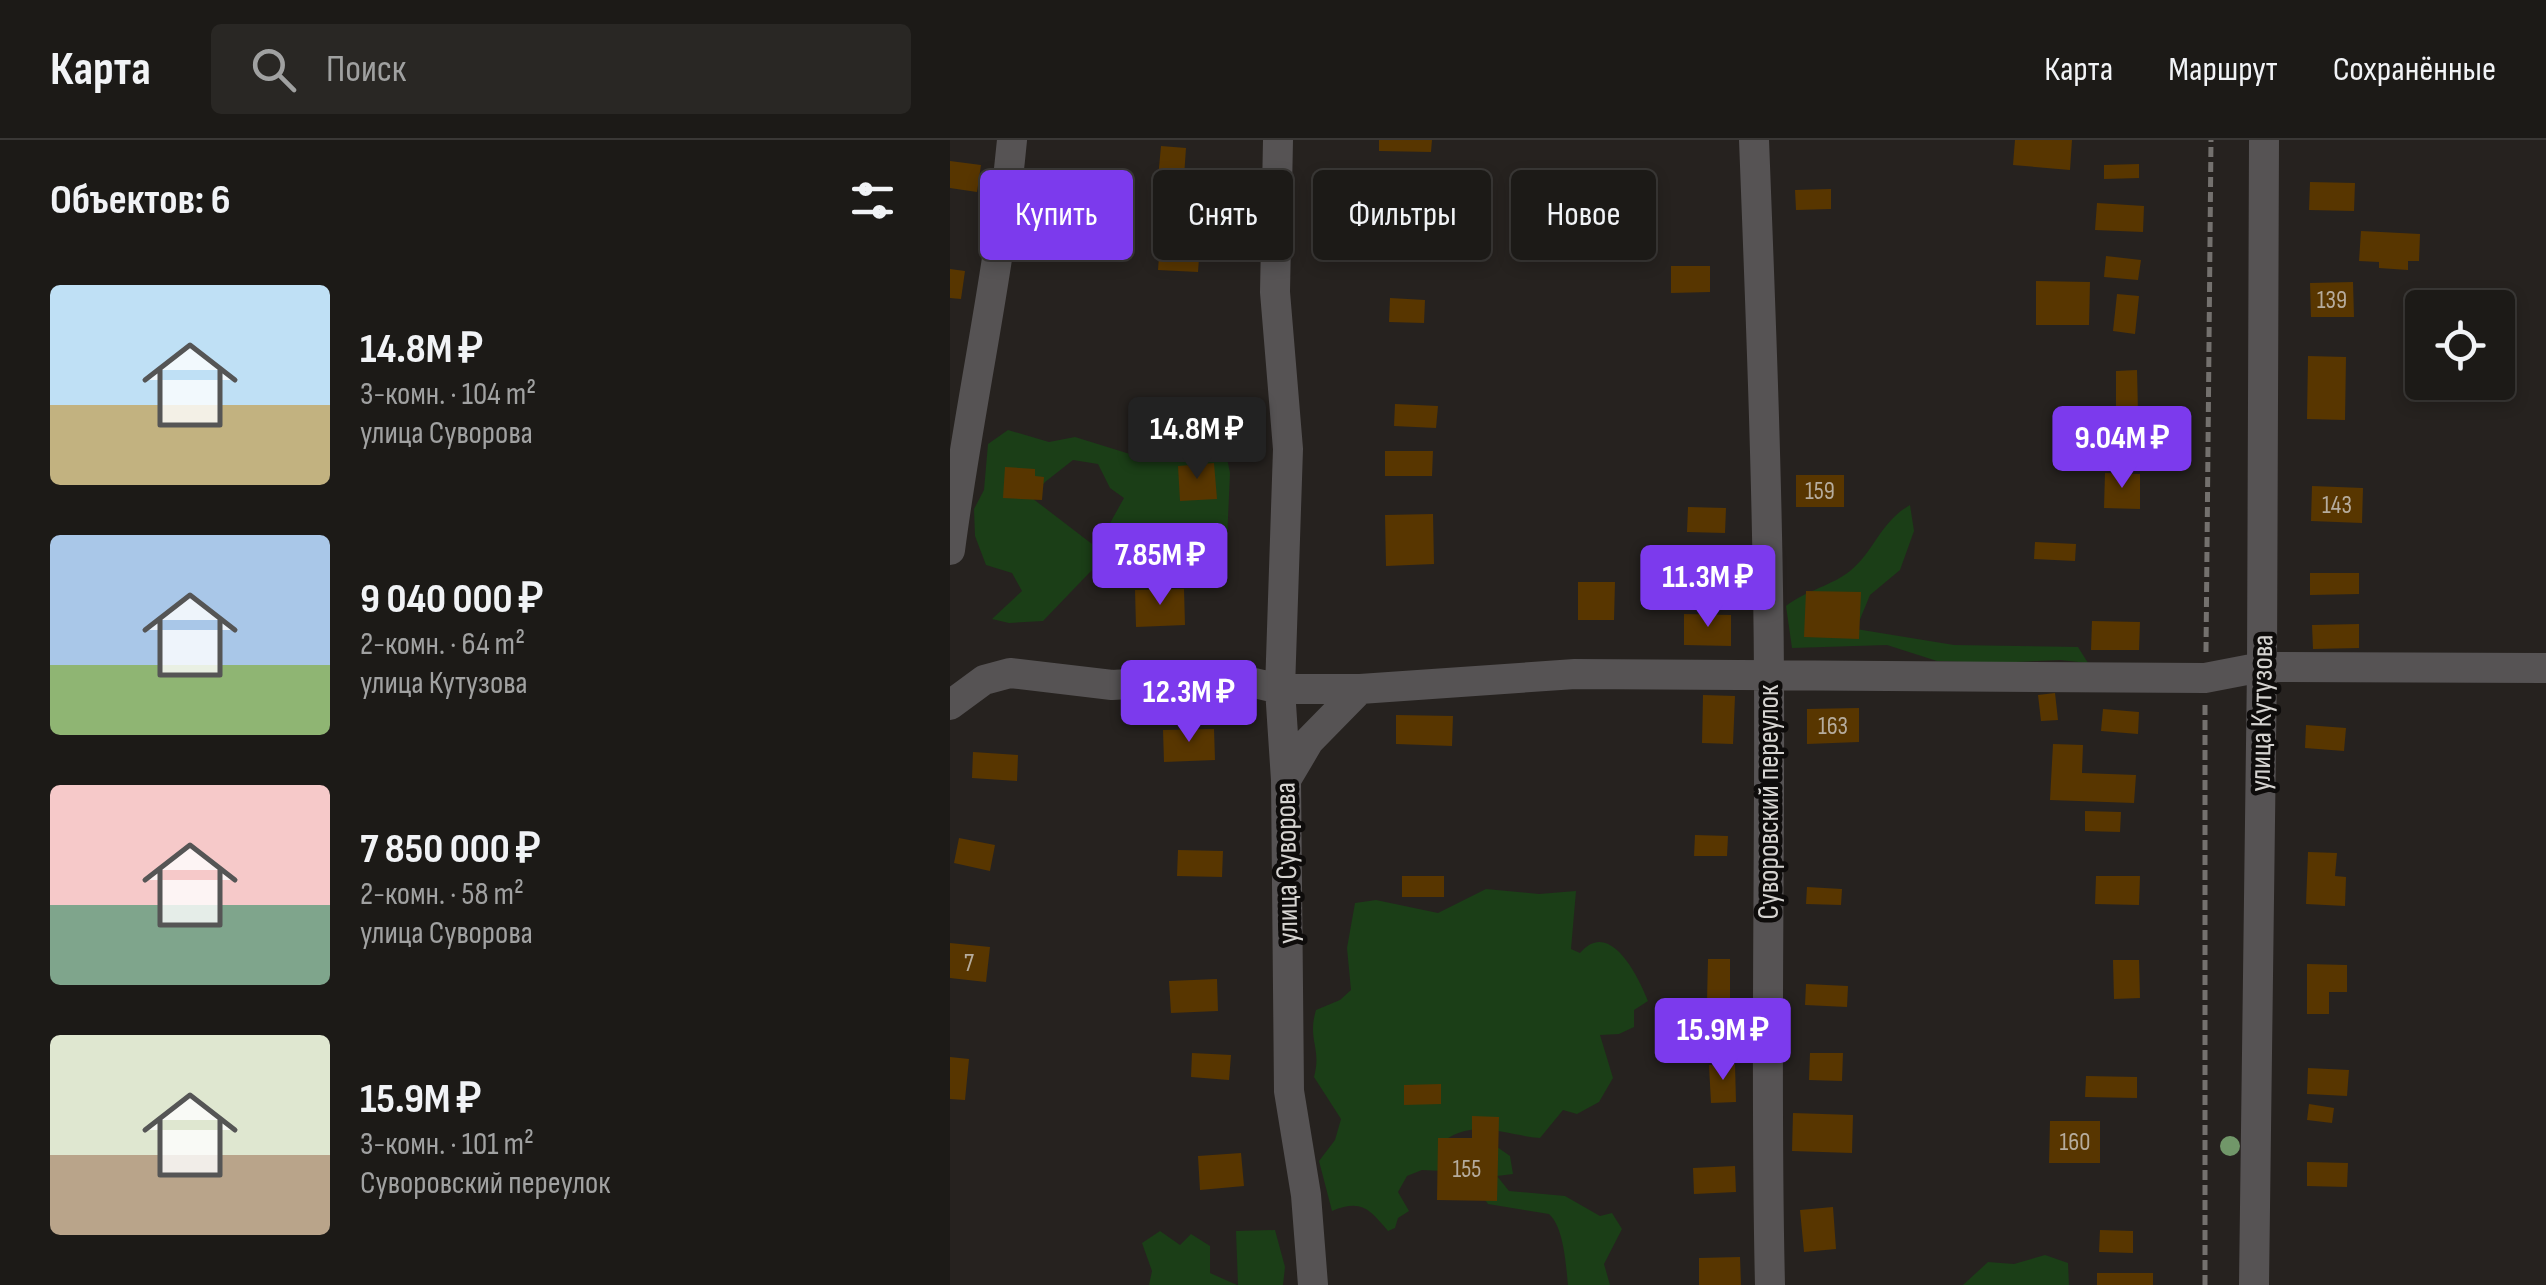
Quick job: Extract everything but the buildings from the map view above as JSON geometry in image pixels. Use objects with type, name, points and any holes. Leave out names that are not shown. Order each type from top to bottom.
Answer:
[{"type":"street","points":[[950,550],[1003,232],[1012,140]]},
{"type":"street","name":"улица Суворова","points":[[1278,140],[1275,292],[1288,449],[1280,688],[1286,780],[1289,1091],[1306,1195],[1313,1285]]},
{"type":"street","name":"Суворовский переулок","points":[[1754,140],[1769,675],[1766,1151],[1770,1285]]},
{"type":"street","name":"улица Кутузова","points":[[2254,1285],[2264,140]]},
{"type":"street","points":[[950,705],[984,680],[1010,673],[1112,685],[1233,678],[1280,688],[1360,690],[1575,674],[2206,678],[2262,668],[2546,668]]},
{"type":"street","points":[[1286,780],[1309,741],[1360,690]]},
{"type":"path","points":[[2205,1285],[2211,140]]},
{"type":"green space","points":[[1008,430],[1049,442],[1075,437],[1133,455],[1200,445],[1225,448],[1230,473],[1227,541],[1205,543],[1167,559],[1140,556],[1107,542],[1109,525],[1124,498],[1110,488],[1098,464],[1073,460],[1032,498],[1092,544],[1092,570],[1043,621],[1009,623],[992,619],[1022,591],[1012,573],[986,565],[975,536],[974,509],[984,490],[988,444]]},
{"type":"green space","points":[[1910,505],[1914,531],[1900,570],[1870,595],[1856,629],[1954,645],[2078,647],[2088,663],[1937,661],[1887,645],[1792,648],[1786,606],[1850,571],[1891,520]]},
{"type":"green space","points":[[1486,889],[1539,894],[1576,891],[1571,949],[1580,953],[1591,944],[1602,942],[1612,946],[1630,966],[1648,1001],[1634,1010],[1634,1027],[1619,1034],[1600,1035],[1613,1078],[1599,1102],[1577,1114],[1563,1110],[1540,1138],[1480,1129],[1445,1140],[1490,1142],[1510,1156],[1513,1174],[1497,1176],[1509,1191],[1565,1196],[1600,1216],[1612,1213],[1622,1229],[1604,1264],[1610,1285],[1568,1285],[1561,1237],[1549,1214],[1488,1204],[1470,1178],[1422,1170],[1407,1176],[1398,1192],[1409,1211],[1388,1231],[1364,1208],[1351,1206],[1332,1211],[1319,1161],[1335,1140],[1341,1119],[1314,1077],[1314,1020],[1316,1010],[1340,1000],[1351,990],[1347,948],[1355,903],[1376,900],[1438,913]]},
{"type":"green space","points":[[1275,1230],[1285,1267],[1283,1285],[1238,1285],[1236,1231]]},
{"type":"green space","points":[[1160,1231],[1180,1245],[1191,1234],[1210,1246],[1210,1273],[1237,1285],[1149,1285],[1152,1271],[1142,1243]]},
{"type":"green space","points":[[2045,1255],[2068,1263],[2069,1285],[1963,1285],[1988,1262],[2014,1264]]}]
